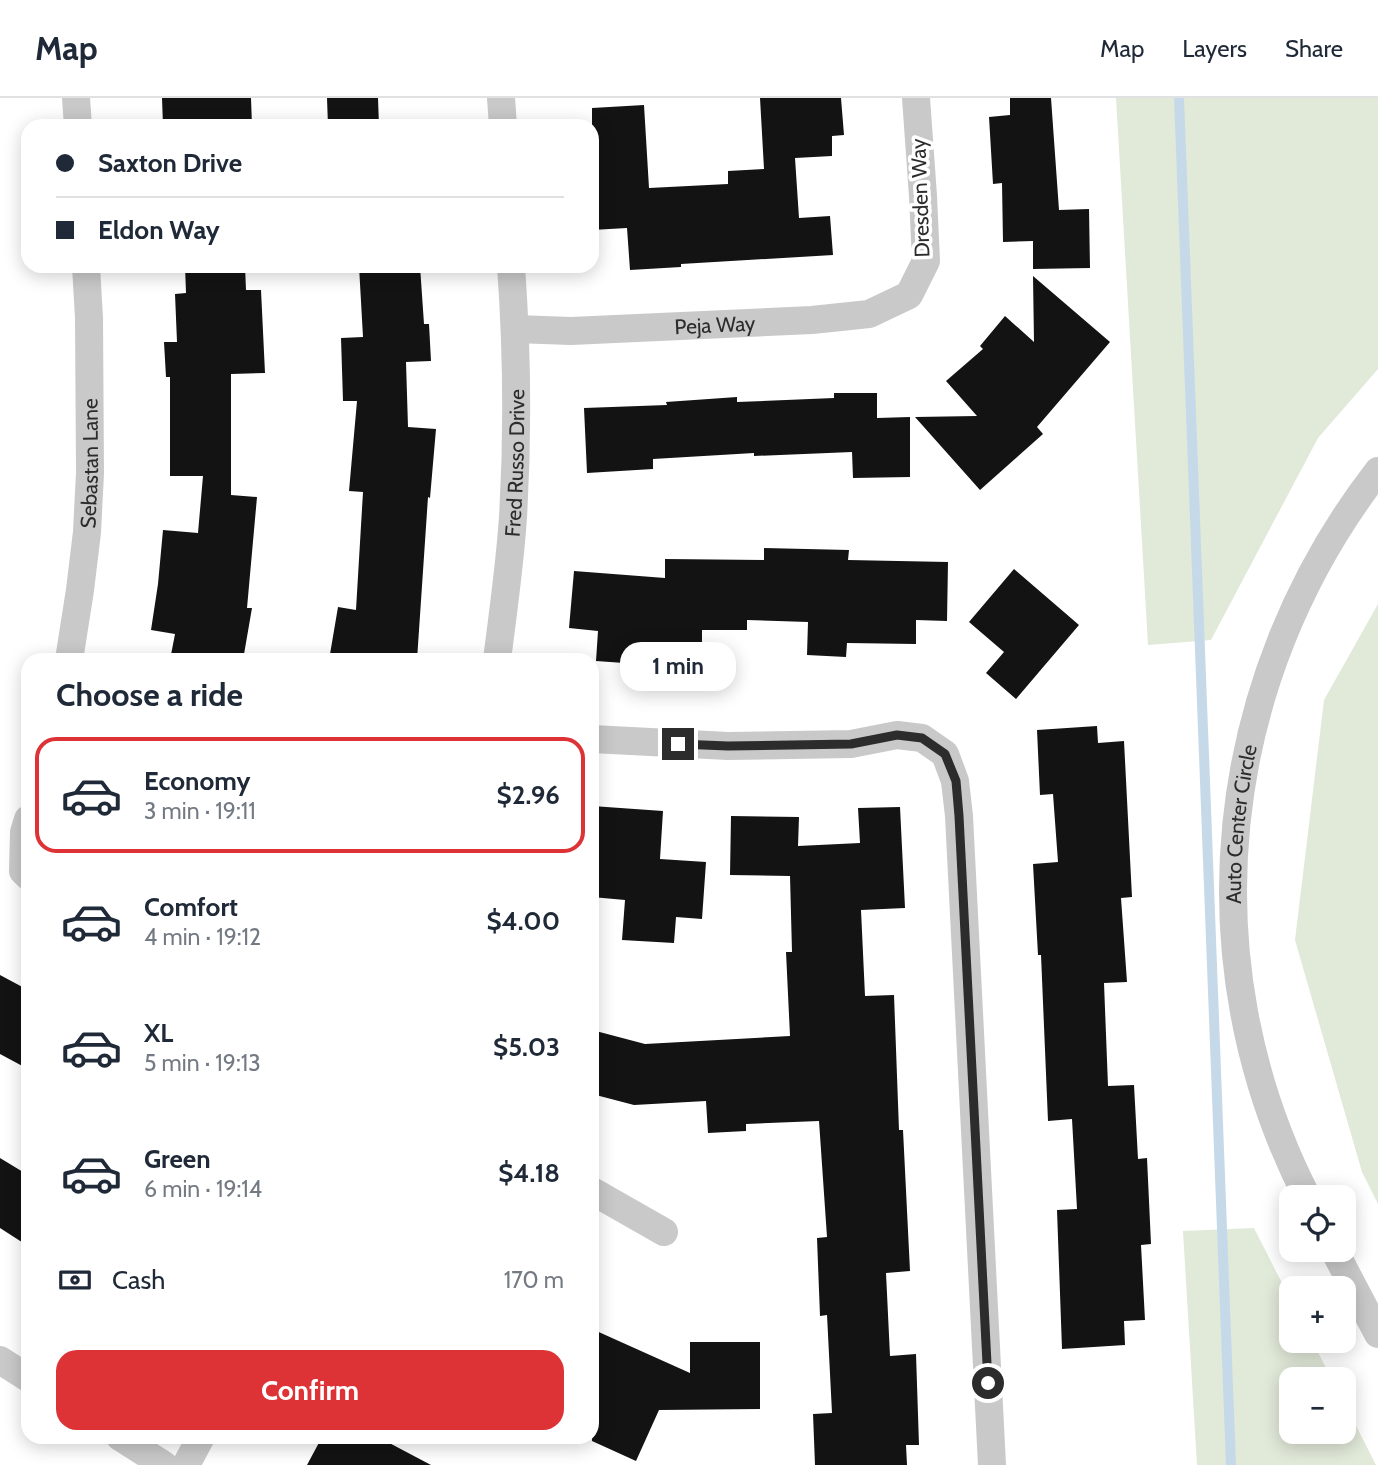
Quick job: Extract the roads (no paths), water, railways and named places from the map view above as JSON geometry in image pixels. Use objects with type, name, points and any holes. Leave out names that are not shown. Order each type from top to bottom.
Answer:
[{"type":"street","points":[[76,98],[78,119]]},
{"type":"street","points":[[501,98],[502,119]]},
{"type":"street","name":"Dresden Way","points":[[909,295],[926,261],[916,98]]},
{"type":"street","name":"Sebastan Lane","points":[[70,653],[84,555],[90,473],[86,273]]},
{"type":"street","name":"Fred Russo Drive","points":[[498,653],[513,518],[515,329],[511,273]]},
{"type":"street","name":"Peja Way","points":[[515,329],[571,331],[812,320],[869,314],[909,295]]},
{"type":"street","name":"Auto Center Circle","points":[[1301,1185],[1263,1094],[1244,1017],[1234,938],[1233,863],[1240,784],[1256,711],[1280,642],[1313,570],[1354,501],[1378,471]]},
{"type":"street","points":[[599,739],[728,746],[851,744],[897,735],[922,738],[945,754],[956,781],[959,816],[992,1465]]},
{"type":"street","points":[[599,1195],[664,1232]]},
{"type":"street","points":[[1340,1262],[1378,1334]]},
{"type":"street","points":[[0,1360],[21,1374]]},
{"type":"street","points":[[131,1444],[164,1465]]},
{"type":"street","points":[[186,1465],[197,1444]]},
{"type":"waterway","points":[[1179,98],[1231,1465]]}]
